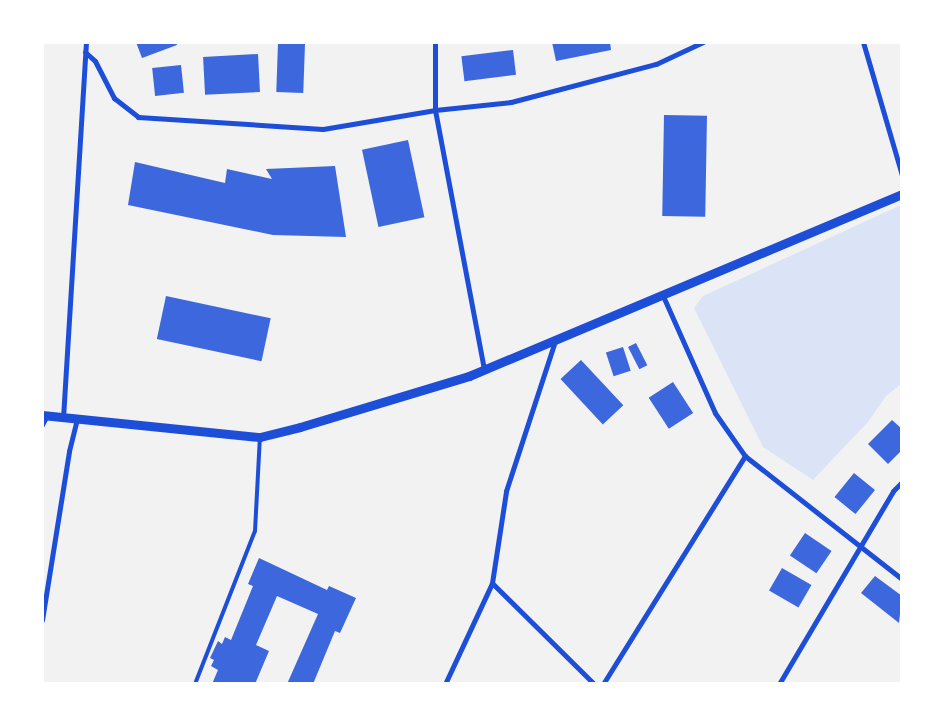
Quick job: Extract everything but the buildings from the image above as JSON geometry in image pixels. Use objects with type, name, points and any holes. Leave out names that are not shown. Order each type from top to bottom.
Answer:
[{"type":"street","points":[[63,418],[86,42]]},
{"type":"street","points":[[436,42],[434,110],[484,370]]},
{"type":"street","points":[[85,52],[96,61],[114,98],[138,117],[323,129],[434,110],[511,102],[656,64],[703,42]]},
{"type":"street","points":[[863,42],[902,175]]},
{"type":"street","points":[[45,415],[78,420],[260,437],[484,370],[902,194]]},
{"type":"street","points":[[663,296],[716,413],[745,456],[902,579]]},
{"type":"street","points":[[445,684],[492,583],[506,491],[555,341]]},
{"type":"street","points":[[42,620],[69,451],[78,420]]},
{"type":"street","points":[[603,684],[745,456]]},
{"type":"street","points":[[779,684],[893,490],[902,482]]},
{"type":"street","points":[[492,583],[594,684]]},
{"type":"lane","points":[[42,427],[45,415]]},
{"type":"lane","points":[[195,684],[255,531],[260,437]]},
{"type":"shaded area","points":[[901,205],[901,384],[886,396],[868,422],[813,480],[763,447],[694,308],[703,296]]}]
